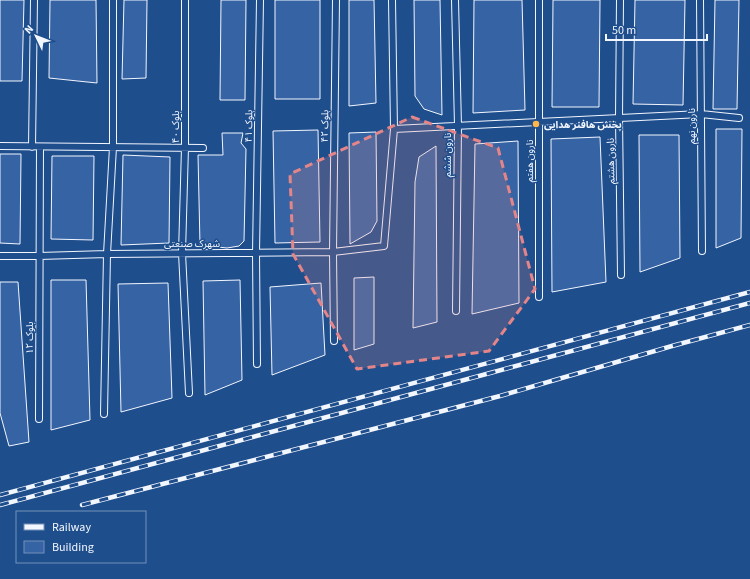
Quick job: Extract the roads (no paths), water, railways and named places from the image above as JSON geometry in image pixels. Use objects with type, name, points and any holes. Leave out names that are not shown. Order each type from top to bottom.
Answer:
[{"type":"lane","points":[[32,147],[34,0]]},
{"type":"lane","points":[[104,414],[107,254],[113,147],[112,0]]},
{"type":"lane","name":"بلوک ۴۰","points":[[185,0],[185,147],[182,253],[188,393]]},
{"type":"lane","name":"بلوک ۴۱","points":[[257,364],[256,253],[260,0]]},
{"type":"lane","name":"بلوک ۴۲","points":[[334,340],[333,252],[336,0]]},
{"type":"lane","points":[[392,0],[394,129],[701,114],[739,118]]},
{"type":"lane","name":"نارون ششم","points":[[456,0],[458,126],[456,311]]},
{"type":"lane","name":"نارون هفتم","points":[[539,0],[539,297]]},
{"type":"lane","name":"نارون هشتم","points":[[620,0],[619,118],[621,275]]},
{"type":"lane","name":"نارون نهم","points":[[700,0],[702,251]]},
{"type":"lane","name":"شهرک صنعتی","points":[[0,256],[333,252],[384,246],[394,129]]},
{"type":"lane","points":[[0,146],[203,148]]},
{"type":"lane","name":"بلوک ۱۲","points":[[39,419],[40,147]]},
{"type":"railway","points":[[0,495],[750,292]]},
{"type":"railway","points":[[0,505],[750,303]]},
{"type":"railway","points":[[82,505],[500,396],[750,325]]},
{"type":"place","name":"پخش هافنر هدایی","points":[[536,124]]}]
